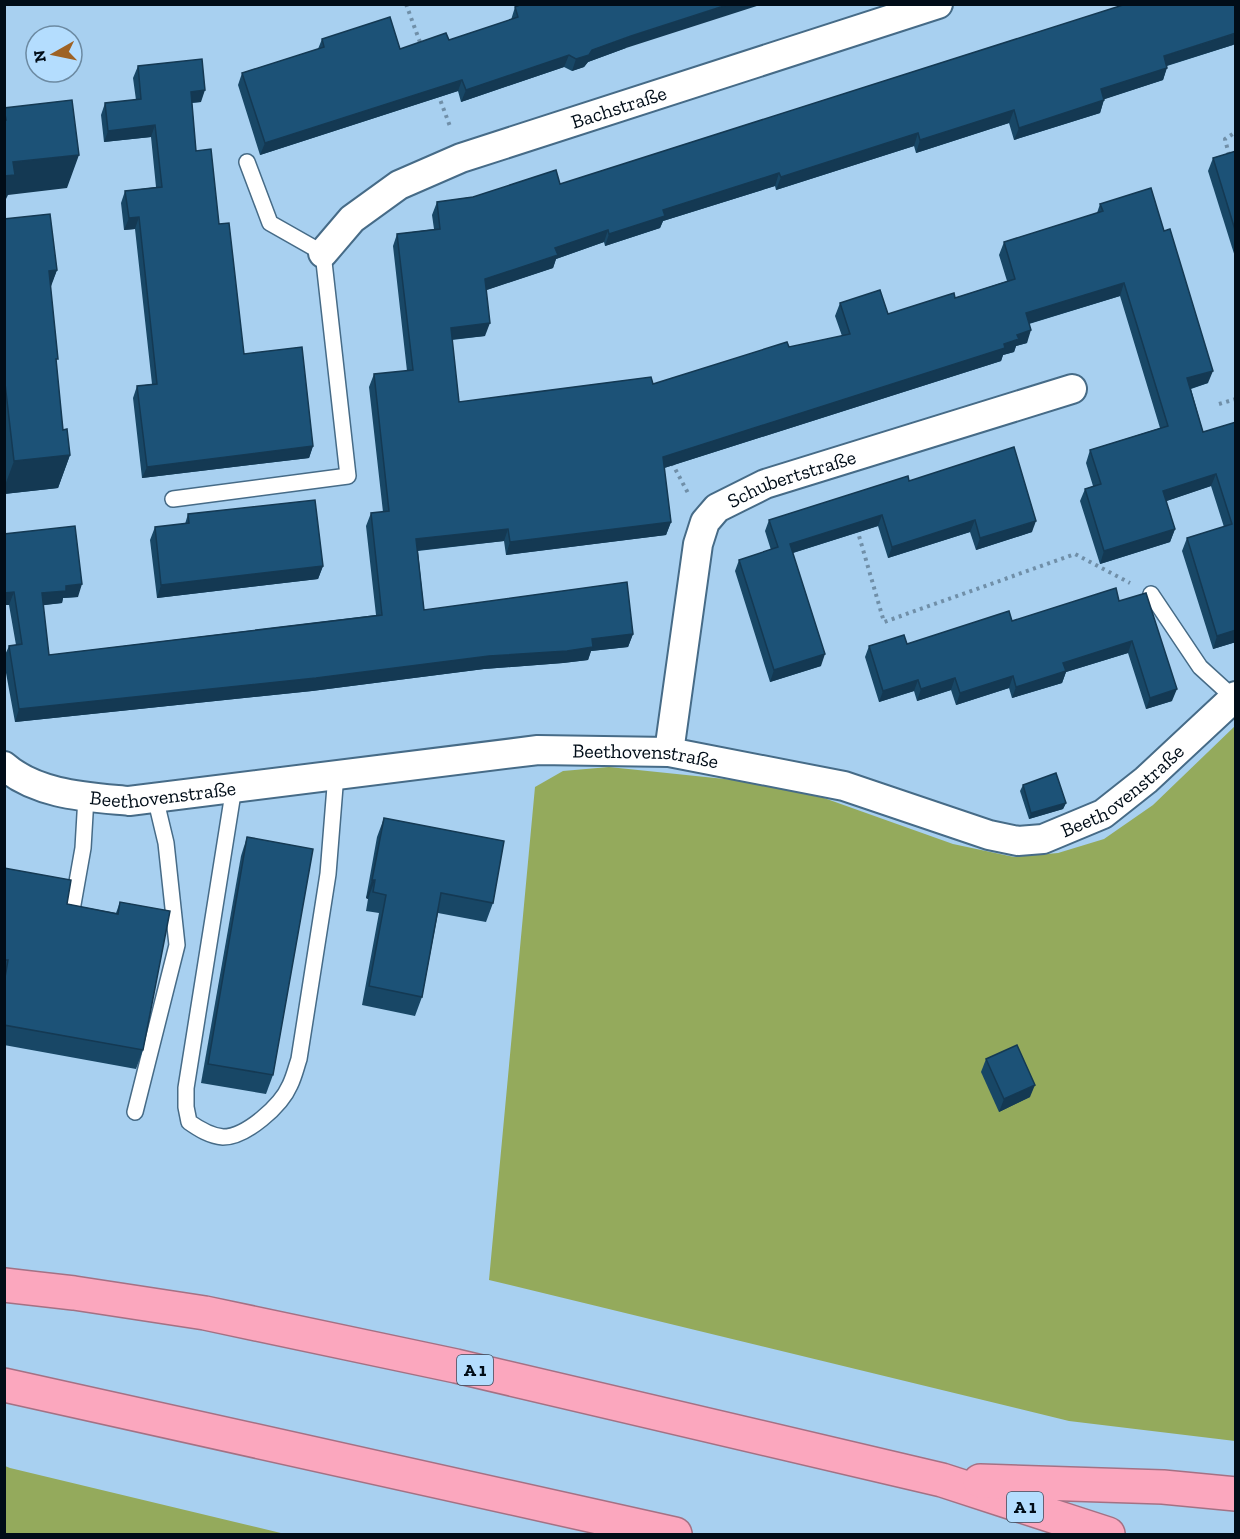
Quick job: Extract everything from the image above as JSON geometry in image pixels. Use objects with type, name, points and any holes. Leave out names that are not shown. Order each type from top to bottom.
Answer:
[{"type":"highway","name":"A 1","points":[[4,1285],[205,1312],[708,1423],[942,1480],[1108,1534]]},
{"type":"highway","points":[[4,1385],[675,1534]]},
{"type":"highway","points":[[942,1480],[1163,1487],[1236,1494]]},
{"type":"street","name":"Bachstraße","points":[[323,253],[352,219],[399,185],[461,158],[938,4]]},
{"type":"street","name":"Schubertstraße","points":[[669,752],[698,544],[705,522],[717,508],[765,484],[1072,389]]},
{"type":"street","name":"Beethovenstraße","points":[[4,766],[15,776],[69,795],[129,801],[538,750],[669,752],[844,786],[989,835],[1018,841],[1044,839],[1069,831],[1103,814],[1146,780],[1235,697]]},
{"type":"lane","points":[[172,499],[348,476],[323,253],[270,223],[247,162]]},
{"type":"lane","points":[[1151,594],[1200,667],[1235,697]]},
{"type":"lane","points":[[234,787],[186,1088],[189,1122],[204,1132],[224,1137],[249,1129],[272,1110],[290,1087],[299,1059],[328,874],[336,774]]},
{"type":"lane","points":[[72,910],[83,848],[86,797]]},
{"type":"lane","points":[[135,1112],[177,945],[166,843],[155,797]]},
{"type":"path","points":[[406,4],[422,48]]},
{"type":"path","points":[[438,93],[461,158]]},
{"type":"path","points":[[1229,155],[1225,139],[1236,132]]},
{"type":"path","points":[[1219,404],[1236,399]]},
{"type":"path","points":[[662,458],[672,463],[705,522]]},
{"type":"path","points":[[854,519],[884,622],[1075,554],[1151,594]]},
{"type":"green space","points":[[1235,726],[1235,1441],[1069,1421],[489,1280],[535,787],[563,771],[609,767],[744,781],[824,798],[953,844],[1014,857],[1058,853],[1104,839],[1153,805]]},
{"type":"green space","points":[[5,1466],[10,1468],[285,1534],[5,1534]]},
{"type":"building","points":[[522,4],[730,4],[631,36],[592,50],[589,55],[576,59],[569,55],[466,90],[462,80],[265,143],[242,73],[324,47],[322,39],[390,17],[400,49],[446,33],[449,40],[518,17],[515,7]]},
{"type":"building","points":[[1126,4],[1236,4],[1236,33],[1164,56],[1167,68],[1101,89],[1104,100],[1019,128],[1014,110],[920,140],[918,133],[781,177],[779,173],[663,210],[665,216],[609,234],[608,230],[555,248],[558,255],[485,279],[490,323],[451,328],[459,402],[651,377],[653,384],[787,342],[789,347],[850,334],[840,303],[880,290],[888,314],[954,293],[955,298],[1015,279],[1004,242],[1103,211],[1100,204],[1151,188],[1164,231],[1170,229],[1213,371],[1187,378],[1203,432],[1236,422],[1236,630],[1217,636],[1187,538],[1232,524],[1216,474],[1163,491],[1175,529],[1104,551],[1085,489],[1101,484],[1090,450],[1168,426],[1124,283],[1026,313],[1031,330],[1017,335],[1019,339],[1004,344],[1005,348],[663,457],[671,522],[510,542],[508,529],[416,539],[424,610],[627,582],[633,634],[592,639],[593,647],[567,651],[489,656],[316,678],[19,709],[9,646],[22,644],[14,592],[4,593],[4,534],[75,526],[82,584],[66,586],[66,591],[42,593],[49,655],[382,615],[371,513],[389,511],[374,374],[413,370],[397,234],[440,229],[437,202],[473,197],[556,170],[560,184]]},
{"type":"building","points":[[202,59],[205,90],[191,92],[196,151],[211,149],[219,224],[229,223],[244,354],[302,347],[313,446],[147,467],[137,386],[157,384],[139,217],[129,218],[125,191],[162,187],[155,125],[108,131],[105,103],[141,99],[138,66]]},
{"type":"building","points":[[72,100],[79,155],[13,162],[15,175],[4,176],[4,120],[6,120],[4,108]]},
{"type":"building","points":[[1236,151],[1236,233],[1213,158]]},
{"type":"building","points":[[50,214],[57,270],[49,271],[58,359],[56,359],[63,430],[67,429],[70,455],[14,461],[4,375],[4,219]]},
{"type":"building","points":[[1014,447],[1036,521],[980,538],[975,520],[892,547],[882,515],[790,544],[825,654],[774,670],[739,560],[778,547],[769,520],[908,476],[909,481]]},
{"type":"building","points":[[315,500],[323,566],[161,585],[155,527],[189,523],[188,514]]},
{"type":"building","points":[[1116,588],[1119,601],[1146,593],[1177,689],[1150,698],[1132,641],[1063,663],[1066,671],[1016,687],[1013,676],[960,693],[955,678],[921,689],[918,680],[883,691],[869,646],[904,635],[907,644],[1009,611],[1012,621]]},
{"type":"building","points":[[1056,773],[1066,803],[1031,813],[1023,785]]},
{"type":"building","points":[[384,818],[504,841],[493,903],[441,893],[422,997],[369,986],[386,895],[373,892],[375,880],[372,880]]},
{"type":"building","points":[[247,837],[313,849],[273,1075],[208,1064]]},
{"type":"building","points":[[4,868],[71,880],[67,904],[118,914],[120,902],[170,911],[143,1050],[4,1025],[4,983],[8,960],[4,960]]},
{"type":"building","points":[[1017,1045],[1035,1085],[1004,1099],[986,1059]]}]
